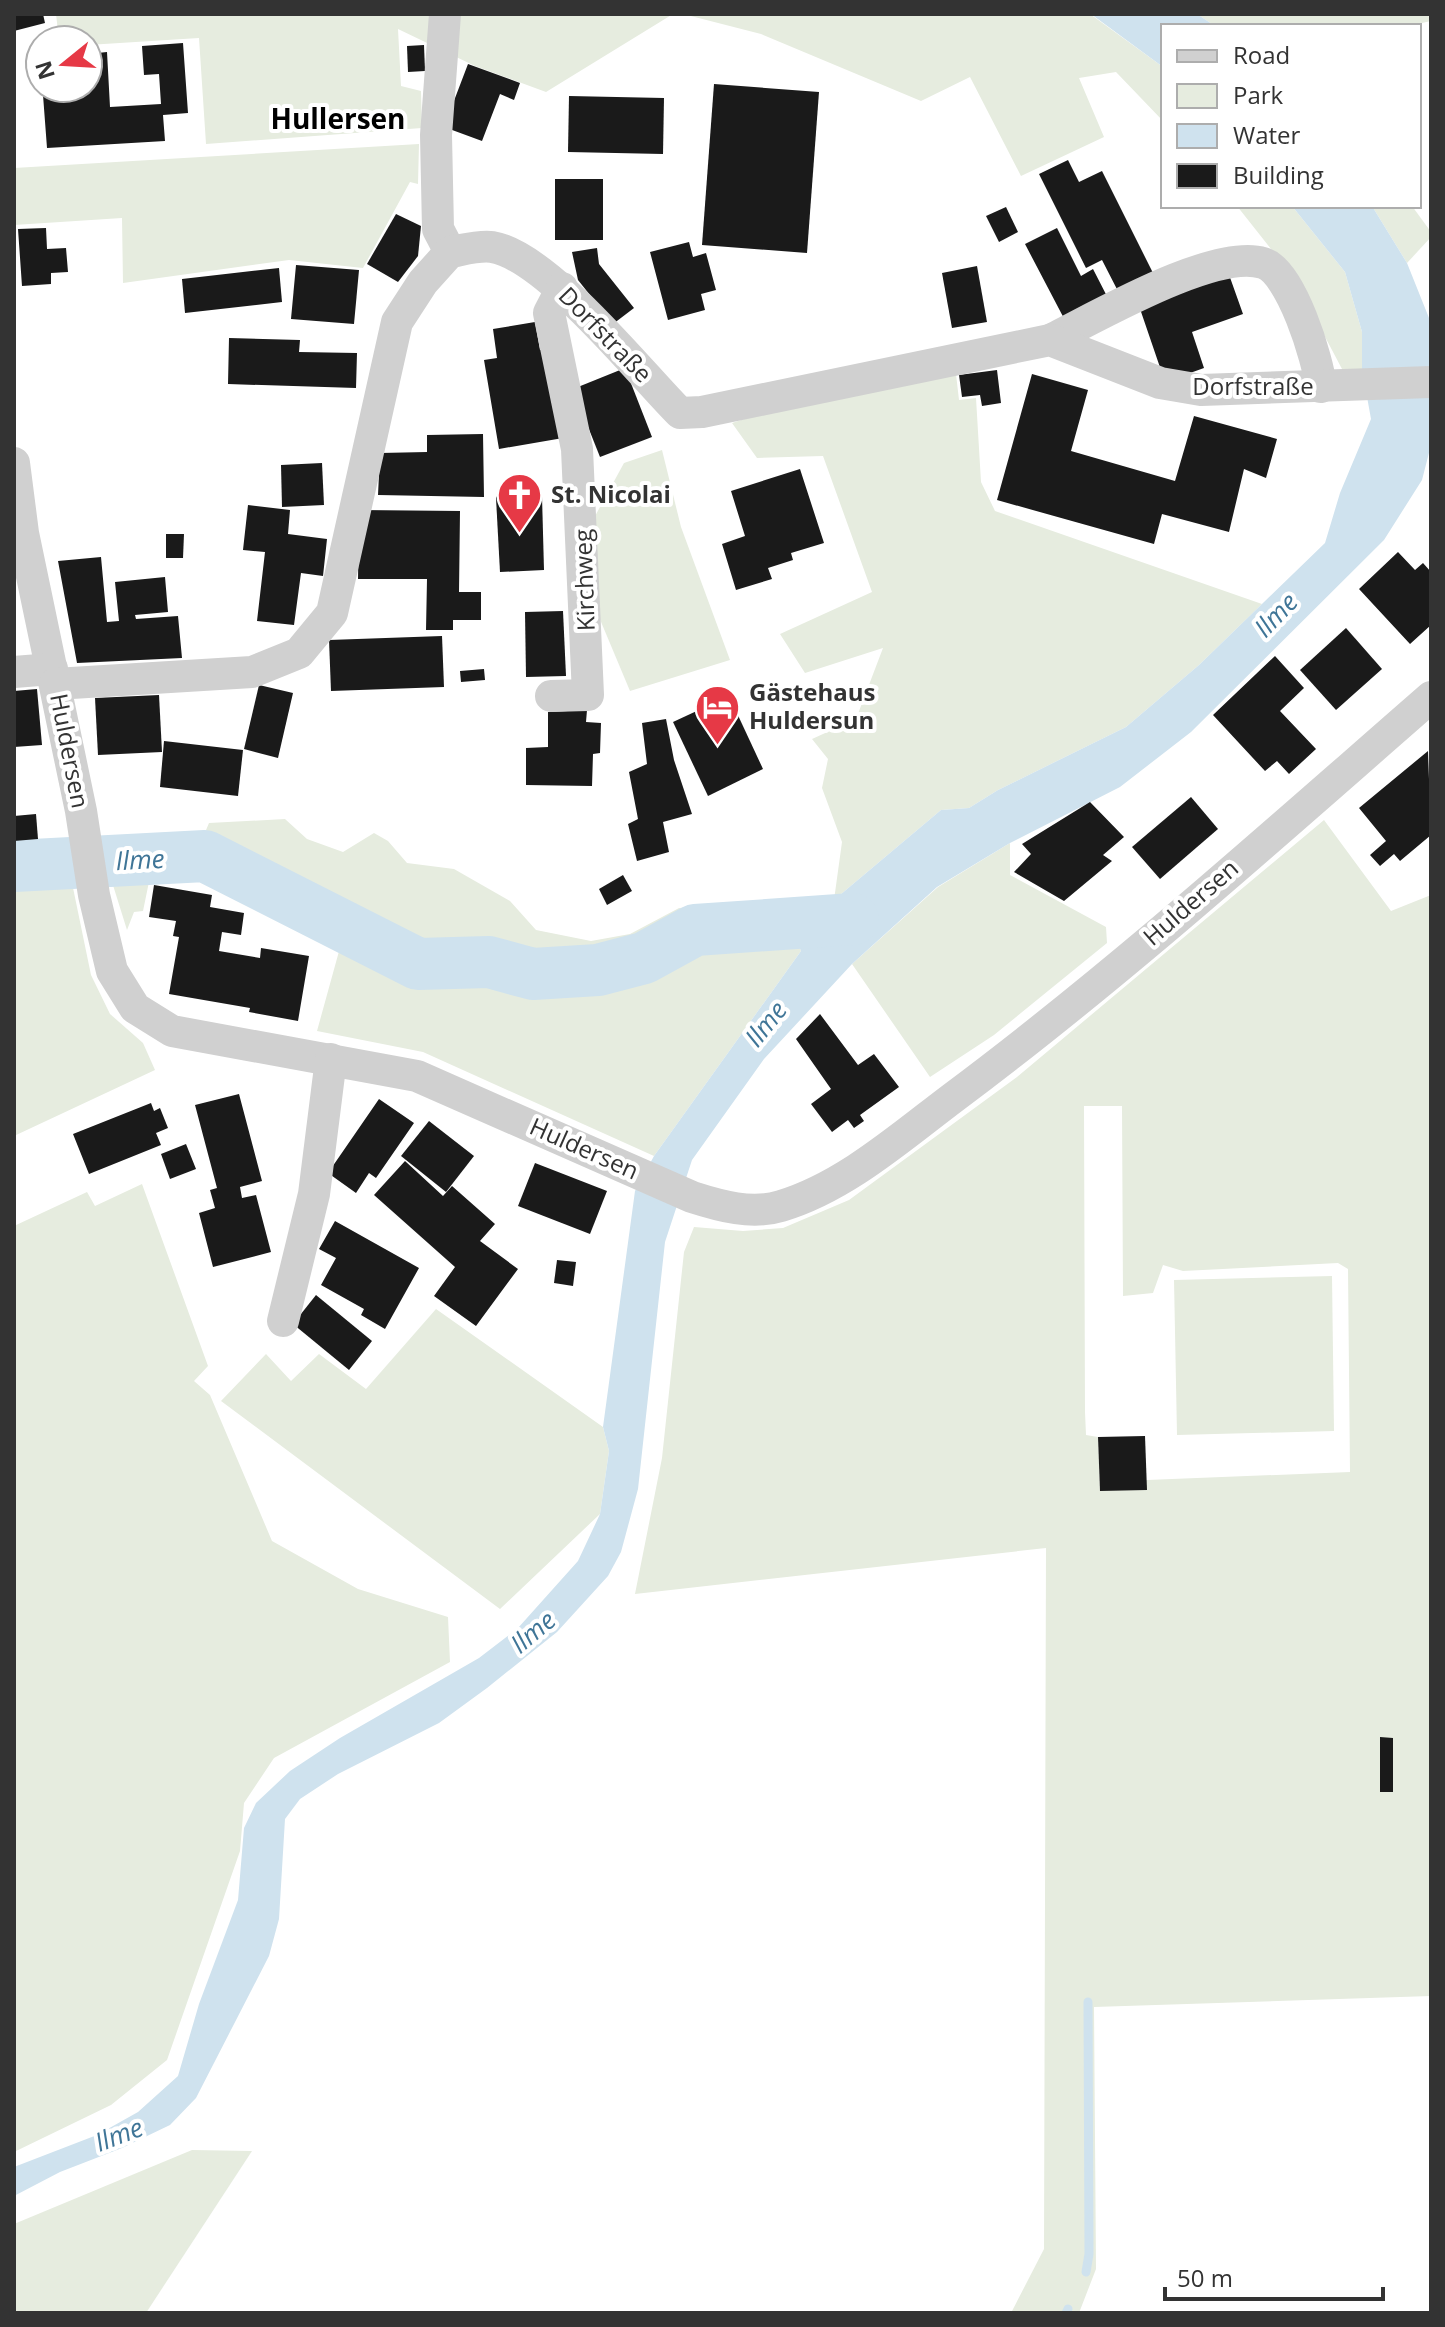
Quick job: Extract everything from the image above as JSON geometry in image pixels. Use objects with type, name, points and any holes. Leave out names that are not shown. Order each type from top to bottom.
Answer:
[{"type":"street","points":[[14,672],[54,676],[252,672],[299,653],[332,613],[397,322],[423,282],[450,252],[438,229],[436,135],[445,14]]},
{"type":"street","name":"Dorfstraße","points":[[450,252],[493,247],[536,268],[562,288],[680,413],[702,412],[1050,340],[1174,385],[1201,390],[1431,382]]},
{"type":"street","points":[[1050,340],[1170,280],[1225,264],[1261,262],[1280,273],[1332,387]]},
{"type":"street","name":"Kirchweg","points":[[551,696],[588,695],[577,449],[549,313],[562,288]]},
{"type":"street","name":"Huldersen","points":[[14,463],[23,533],[54,676],[94,895],[112,971],[135,1008],[172,1031],[417,1076],[692,1197],[730,1209],[779,1207],[818,1190],[880,1153],[1038,1034],[1431,697]]},
{"type":"street","points":[[283,1321],[314,1194],[331,1059]]},
{"type":"green space","points":[[56,14],[673,14],[546,92],[475,66],[398,29],[401,86],[421,91],[422,128],[206,144],[199,38],[104,44],[104,24],[57,24]]},
{"type":"green space","points":[[683,14],[1090,14],[1161,66],[1161,119],[1116,72],[1079,78],[1104,137],[1021,176],[970,77],[921,101],[761,34]]},
{"type":"green space","points":[[1197,14],[1431,14],[1431,21],[1417,24],[1212,24]]},
{"type":"green space","points":[[419,144],[418,184],[410,182],[363,268],[289,260],[123,283],[122,218],[14,225],[14,168]]},
{"type":"green space","points":[[1239,208],[1294,208],[1345,272],[1362,332],[1362,369],[1342,369],[1294,278]]},
{"type":"green space","points":[[1373,208],[1413,208],[1431,232],[1431,237],[1407,263]]},
{"type":"green space","points":[[956,374],[959,400],[976,398],[981,482],[995,511],[1262,604],[1199,665],[1126,727],[998,790],[969,808],[941,810],[834,900],[842,842],[822,788],[828,759],[812,739],[856,719],[883,648],[805,673],[780,634],[872,592],[823,456],[757,458],[732,423],[769,411]]},
{"type":"green space","points":[[662,450],[681,527],[730,660],[630,691],[591,598],[594,518],[624,463]]},
{"type":"green space","points":[[285,819],[307,839],[343,852],[374,833],[388,841],[407,863],[454,869],[510,901],[536,930],[591,941],[630,934],[679,908],[834,900],[797,942],[801,951],[654,1156],[423,1052],[317,1031],[341,944],[231,887],[185,873],[168,872],[150,877],[143,911],[134,912],[127,930],[112,882],[106,842],[150,840],[198,849],[209,823]]},
{"type":"green space","points":[[1324,820],[1391,911],[1431,895],[1431,1996],[1094,2007],[1096,2269],[1079,2313],[1011,2313],[1044,2249],[1046,1548],[635,1594],[662,1458],[684,1252],[694,1227],[743,1231],[783,1228],[849,1200],[1017,1077]],"holes":[[[1084,1106],[1122,1106],[1123,1296],[1153,1293],[1163,1265],[1183,1271],[1338,1263],[1348,1269],[1350,1472],[1147,1480],[1100,1490],[1098,1437],[1086,1435],[1085,1412]]]},
{"type":"green space","points":[[1010,843],[1010,875],[1106,927],[1107,943],[994,1035],[930,1077],[852,964],[938,887]]},
{"type":"green space","points":[[65,849],[91,975],[110,1014],[143,1043],[155,1070],[14,1136],[14,852]]},
{"type":"green space","points":[[142,1184],[208,1366],[194,1381],[210,1395],[272,1541],[358,1589],[448,1617],[450,1662],[274,1758],[244,1803],[240,1851],[167,2060],[111,2105],[14,2152],[14,1226],[87,1192],[95,1206]]},
{"type":"green space","points":[[1332,1276],[1334,1431],[1177,1435],[1174,1280]]},
{"type":"green space","points":[[436,1309],[603,1427],[609,1451],[600,1514],[500,1609],[221,1401],[266,1354],[291,1381],[319,1354],[366,1389]]},
{"type":"green space","points":[[192,2150],[252,2151],[146,2313],[14,2313],[14,2224]]},
{"type":"water","points":[[1091,14],[1197,14],[1212,24],[1161,24],[1161,66]]},
{"type":"water","points":[[1294,208],[1373,208],[1407,263],[1431,323],[1431,445],[1422,480],[1384,540],[1191,732],[1120,787],[1010,843],[937,887],[852,964],[764,1059],[692,1160],[665,1242],[638,1489],[621,1552],[608,1576],[557,1632],[439,1723],[338,1774],[300,1799],[285,1819],[279,1919],[269,1956],[196,2098],[170,2125],[60,2172],[14,2196],[14,2167],[97,2135],[138,2112],[178,2076],[199,2004],[238,1900],[244,1828],[256,1803],[290,1771],[340,1738],[479,1658],[518,1628],[578,1561],[600,1514],[609,1451],[603,1427],[635,1191],[654,1156],[801,951],[797,942],[834,900],[941,810],[969,808],[998,790],[1126,727],[1199,665],[1325,543],[1340,493],[1371,419],[1362,369],[1362,332],[1345,272]]},
{"type":"building","points":[[14,14],[43,14],[45,23],[24,24],[24,28],[14,31]]},
{"type":"building","points":[[183,43],[188,113],[163,115],[165,141],[47,148],[44,104],[104,104],[104,52],[107,52],[110,107],[161,104],[159,74],[144,75],[142,46]]},
{"type":"building","points":[[424,45],[425,71],[408,72],[407,46]]},
{"type":"building","points":[[468,64],[520,83],[514,100],[500,94],[482,141],[444,127]]},
{"type":"building","points":[[714,84],[819,92],[807,253],[702,245]]},
{"type":"building","points":[[569,96],[664,98],[663,154],[568,152]]},
{"type":"building","points":[[1068,160],[1079,182],[1102,171],[1156,279],[1121,297],[1102,260],[1086,268],[1039,174]]},
{"type":"building","points":[[555,179],[603,179],[603,240],[555,240]]},
{"type":"building","points":[[1006,207],[1018,232],[999,242],[986,216]]},
{"type":"building","points":[[396,214],[421,226],[418,256],[398,282],[367,264]]},
{"type":"building","points":[[46,228],[47,249],[66,248],[68,272],[51,273],[51,284],[22,286],[18,229]]},
{"type":"building","points":[[1057,228],[1081,276],[1093,269],[1112,306],[1069,328],[1025,244]]},
{"type":"building","points":[[689,242],[693,257],[706,253],[716,290],[701,294],[705,310],[668,320],[650,252]]},
{"type":"building","points":[[597,248],[599,264],[634,308],[613,324],[578,280],[572,252]]},
{"type":"building","points":[[296,265],[359,270],[354,324],[291,319]]},
{"type":"building","points":[[977,266],[987,322],[952,328],[942,273]]},
{"type":"building","points":[[279,268],[282,302],[185,313],[182,279]]},
{"type":"building","points":[[1227,269],[1243,314],[1192,332],[1204,368],[1165,382],[1137,300]]},
{"type":"building","points":[[535,322],[540,350],[548,348],[563,438],[499,449],[484,360],[497,358],[493,329]]},
{"type":"building","points":[[229,338],[300,340],[299,352],[357,353],[356,388],[228,384]]},
{"type":"building","points":[[625,368],[652,437],[600,457],[573,389]]},
{"type":"building","points":[[997,370],[1001,403],[982,406],[980,395],[962,397],[959,375]]},
{"type":"building","points":[[1032,374],[1088,390],[1071,451],[1175,481],[1194,416],[1277,439],[1266,478],[1244,469],[1229,532],[1162,514],[1154,544],[997,500]]},
{"type":"building","points":[[483,434],[484,497],[378,495],[380,453],[427,452],[427,435]]},
{"type":"building","points":[[322,463],[324,505],[282,507],[281,465]]},
{"type":"building","points":[[800,469],[824,543],[791,553],[793,560],[768,568],[772,579],[736,590],[722,544],[745,536],[731,491]]},
{"type":"building","name":"St. Nicolai","points":[[507,477],[529,478],[542,496],[544,570],[500,572],[496,498]]},
{"type":"building","points":[[248,505],[290,510],[288,534],[327,539],[323,576],[301,573],[294,625],[257,621],[265,552],[243,550]]},
{"type":"building","points":[[359,510],[460,511],[459,592],[481,592],[481,620],[453,620],[453,630],[426,630],[427,579],[358,579]]},
{"type":"building","points":[[166,534],[184,534],[183,558],[166,558]]},
{"type":"building","points":[[1398,552],[1415,570],[1423,563],[1431,572],[1431,625],[1410,644],[1359,589]]},
{"type":"building","points":[[101,557],[107,622],[119,621],[115,582],[165,577],[168,612],[135,615],[136,619],[178,616],[182,658],[77,663],[58,561]]},
{"type":"building","points":[[563,611],[566,676],[526,677],[525,612]]},
{"type":"building","points":[[1346,628],[1382,669],[1336,710],[1300,670]]},
{"type":"building","points":[[442,636],[444,687],[331,691],[329,640]]},
{"type":"building","points":[[1275,656],[1304,688],[1280,711],[1316,749],[1289,774],[1277,761],[1265,771],[1213,715]]},
{"type":"building","points":[[484,669],[485,680],[461,682],[460,671]]},
{"type":"building","points":[[259,685],[293,693],[278,758],[244,749]]},
{"type":"building","points":[[37,689],[42,745],[14,747],[14,691]]},
{"type":"building","points":[[159,695],[162,752],[98,755],[95,698]]},
{"type":"building","name":"Gästehaus Huldersun","points":[[729,696],[763,769],[708,796],[673,722]]},
{"type":"building","points":[[587,710],[586,722],[601,723],[600,753],[593,754],[592,786],[526,785],[526,748],[548,747],[548,712]]},
{"type":"building","points":[[666,719],[674,760],[692,814],[663,822],[669,852],[637,861],[628,824],[638,819],[629,772],[647,764],[642,723]]},
{"type":"building","points":[[164,741],[243,750],[238,796],[160,787]]},
{"type":"building","points":[[1428,751],[1431,835],[1400,861],[1394,854],[1380,866],[1370,855],[1386,841],[1359,808]]},
{"type":"building","points":[[1191,797],[1218,829],[1160,879],[1132,847]]},
{"type":"building","points":[[1090,802],[1124,837],[1103,855],[1112,861],[1064,901],[1014,872],[1031,854],[1022,844]]},
{"type":"building","points":[[36,814],[38,839],[14,841],[14,816]]},
{"type":"building","points":[[623,875],[632,891],[607,905],[599,889]]},
{"type":"building","points":[[154,885],[212,895],[210,907],[244,913],[241,935],[222,932],[219,951],[260,958],[261,948],[309,956],[298,1021],[249,1012],[250,1008],[169,994],[179,937],[173,936],[176,921],[149,917]]},
{"type":"building","points":[[820,1014],[858,1065],[874,1054],[899,1087],[860,1115],[864,1121],[854,1128],[848,1120],[832,1132],[811,1104],[831,1089],[796,1039]]},
{"type":"building","points":[[239,1094],[262,1181],[240,1187],[242,1198],[256,1195],[271,1252],[213,1267],[199,1213],[215,1208],[210,1190],[217,1188],[195,1105]]},
{"type":"building","points":[[379,1099],[414,1123],[376,1178],[369,1173],[356,1193],[328,1173]]},
{"type":"building","points":[[151,1103],[154,1111],[160,1108],[168,1128],[156,1133],[161,1145],[89,1174],[73,1134]]},
{"type":"building","points":[[429,1121],[474,1156],[446,1192],[401,1156]]},
{"type":"building","points":[[186,1144],[196,1169],[170,1179],[161,1154]]},
{"type":"building","points":[[405,1161],[443,1196],[452,1186],[495,1224],[480,1241],[518,1269],[476,1326],[434,1296],[455,1267],[374,1195]]},
{"type":"building","points":[[535,1163],[607,1191],[590,1234],[518,1206]]},
{"type":"building","points":[[335,1221],[419,1268],[385,1329],[361,1315],[364,1309],[321,1285],[336,1258],[319,1249]]},
{"type":"building","points":[[557,1260],[576,1262],[573,1286],[554,1283]]},
{"type":"building","points":[[316,1295],[372,1341],[349,1370],[293,1324]]},
{"type":"building","points":[[1145,1436],[1147,1490],[1100,1491],[1098,1437]]},
{"type":"building","points":[[1380,1737],[1393,1738],[1393,1792],[1380,1792]]},
{"type":"waterway","name":"Ilme","points":[[14,866],[205,856],[418,964],[489,962],[533,974],[598,970],[644,958],[695,930],[853,919]]},
{"type":"waterway","points":[[1086,2272],[1089,2254],[1088,2002]]},
{"type":"waterway","points":[[1066,2313],[1068,2309]]},
{"type":"place","name":"St. Nicolai","points":[[520,534]]},
{"type":"place","name":"Gästehaus Huldersun","points":[[718,746]]},
{"type":"district","name":"Hullersen","points":[[338,119]]}]
